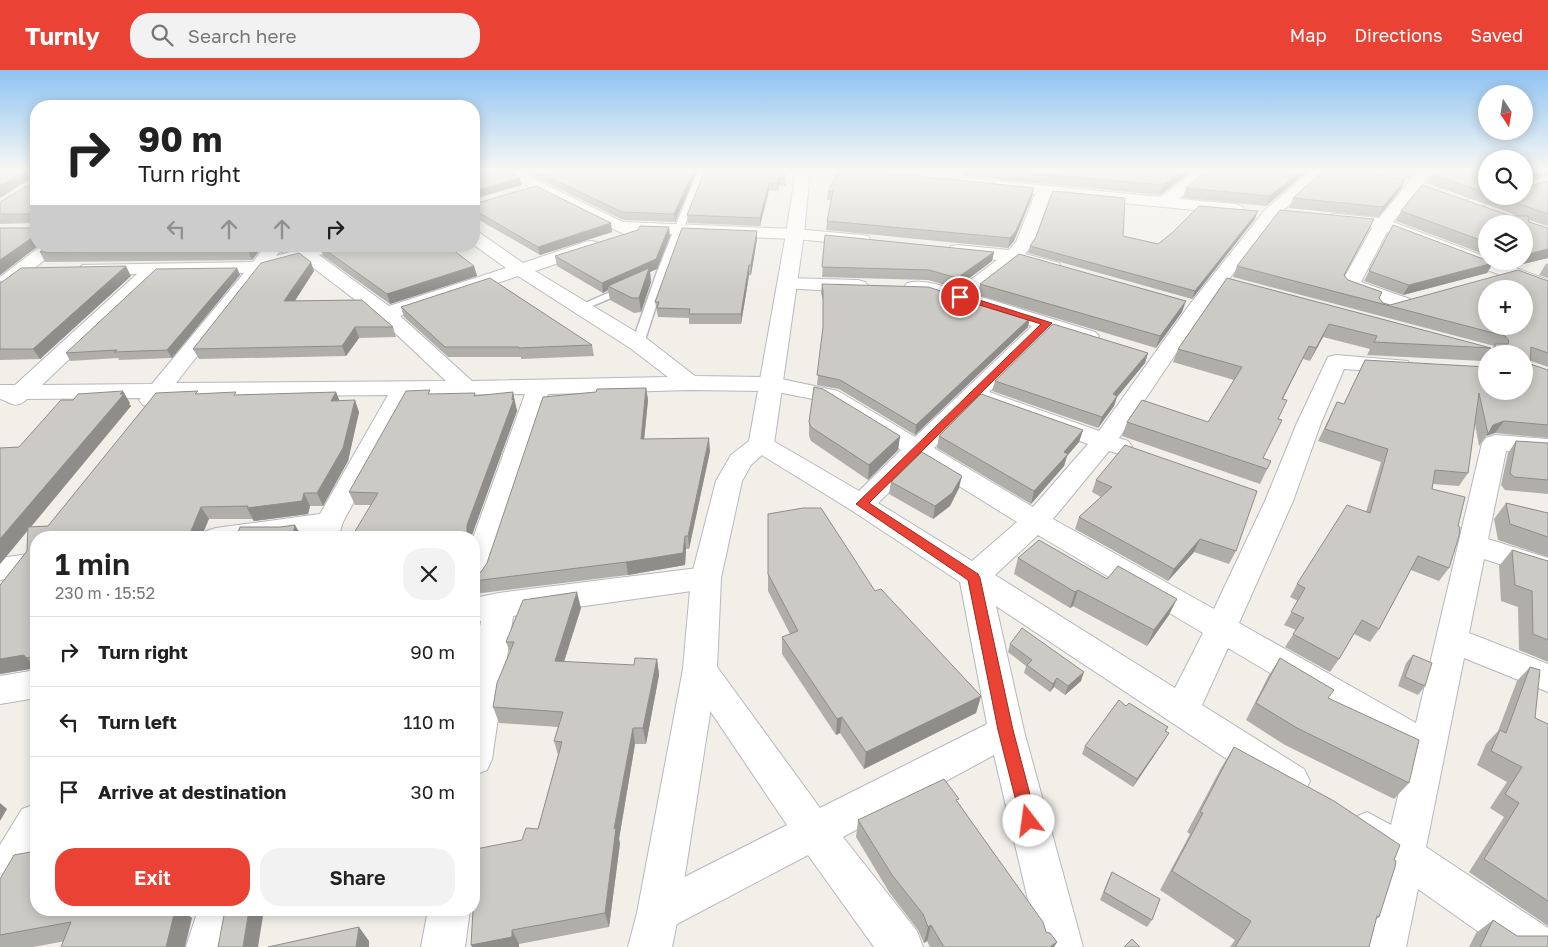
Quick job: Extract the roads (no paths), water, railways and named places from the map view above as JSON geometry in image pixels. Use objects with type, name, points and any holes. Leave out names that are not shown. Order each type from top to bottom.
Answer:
[{"type":"street","points":[[386,314],[632,233],[587,211]]},
{"type":"street","points":[[654,930],[700,669],[706,578],[729,481],[740,461],[761,444],[798,211]]},
{"type":"street","points":[[960,297],[1013,256],[1024,244],[1036,211]]},
{"type":"street","points":[[1251,211],[1281,214]]},
{"type":"street","points":[[974,578],[1036,521],[1104,441],[1154,356],[1188,306],[1227,284],[1284,211]]},
{"type":"street","points":[[1374,315],[1381,309],[1411,301],[1350,285],[1383,224],[1394,211]]},
{"type":"street","points":[[1488,211],[1496,214]]},
{"type":"street","points":[[1318,217],[1383,224],[1548,287]]},
{"type":"street","points":[[622,228],[795,234],[875,242]]},
{"type":"street","points":[[480,241],[521,270],[638,343],[690,383]]},
{"type":"street","points":[[944,249],[1013,256],[1068,271]]},
{"type":"street","points":[[0,286],[45,252]]},
{"type":"street","points":[[140,414],[270,252]]},
{"type":"street","points":[[69,269],[259,267],[313,252]]},
{"type":"street","points":[[306,254],[386,314],[467,388]]},
{"type":"street","points":[[1486,280],[1548,265]]},
{"type":"street","points":[[0,411],[10,392],[154,268]]},
{"type":"street","points":[[22,270],[50,269]]},
{"type":"street","points":[[787,284],[872,286]]},
{"type":"street","points":[[900,287],[928,288],[1110,343]]},
{"type":"street","points":[[861,504],[1047,323]]},
{"type":"street","points":[[1182,709],[1222,630],[1270,498],[1336,362],[1416,367]]},
{"type":"street","points":[[10,392],[467,388],[690,383],[772,384],[830,396],[916,450],[1036,521],[1428,748]]},
{"type":"street","points":[[480,558],[539,387]]},
{"type":"street","points":[[312,531],[326,530],[404,388]]},
{"type":"street","points":[[975,395],[1141,454]]},
{"type":"street","points":[[761,444],[861,504],[974,578],[1182,709],[1314,796]]},
{"type":"street","points":[[1384,947],[1496,444],[1548,447]]},
{"type":"street","points":[[1473,545],[1548,569]]},
{"type":"street","points":[[13,572],[30,551]]},
{"type":"street","points":[[480,684],[486,608],[706,578]]},
{"type":"street","points":[[974,578],[1006,730],[1062,947]]},
{"type":"street","points":[[1452,640],[1548,678]]},
{"type":"street","points":[[700,669],[813,830],[901,947]]},
{"type":"street","points":[[0,690],[30,685]]},
{"type":"street","points":[[654,930],[813,830],[1006,730]]},
{"type":"street","points":[[1346,817],[1538,947]]},
{"type":"street","points":[[17,867],[30,836]]},
{"type":"street","points":[[208,947],[217,916]]},
{"type":"street","points":[[443,947],[448,916]]},
{"type":"lane","points":[[638,343],[662,272],[687,211]]},
{"type":"lane","points":[[581,307],[662,272]]}]
